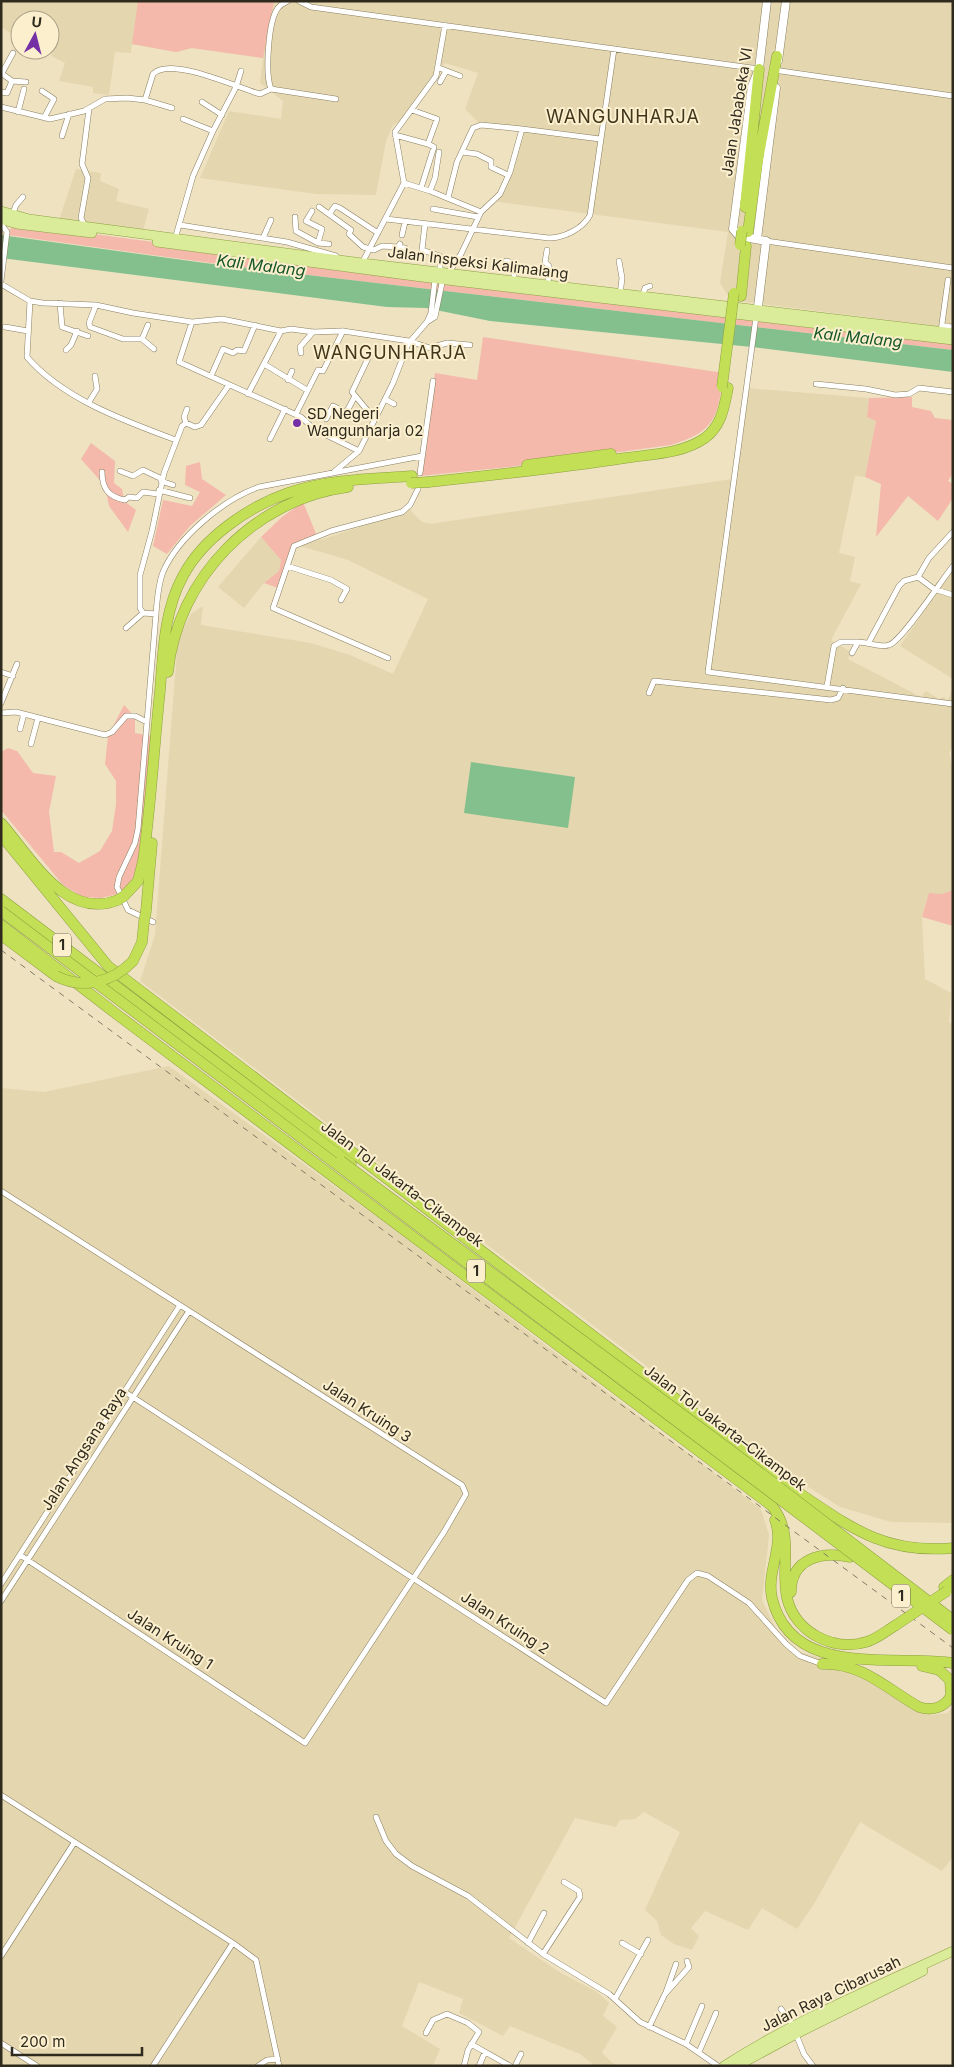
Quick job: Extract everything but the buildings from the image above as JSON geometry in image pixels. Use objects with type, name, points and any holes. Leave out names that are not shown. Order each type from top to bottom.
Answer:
[{"type":"highway","points":[[1,935],[56,976],[78,983],[97,982],[113,977],[133,961],[142,942],[148,922],[146,911],[168,666],[178,626],[191,595],[201,578],[236,538],[281,508],[324,492],[346,487],[420,480],[671,445],[688,440],[712,423],[725,387],[745,231],[776,71],[777,56]]},
{"type":"highway","points":[[745,231],[759,69]]},
{"type":"highway","points":[[1,823],[64,894],[82,904],[90,905],[108,904],[121,898],[138,881],[143,861],[165,636],[176,592],[183,575],[210,542],[238,518],[288,492],[345,481],[420,480]]},
{"type":"highway","points":[[1,835],[108,966],[802,1495],[850,1526],[885,1543],[910,1548],[953,1548]]},
{"type":"highway","name":"Jalan Tol Jakarta–Cikampek","points":[[1,899],[953,1619]]},
{"type":"highway","name":"1","points":[[1,904],[65,955],[733,1452],[953,1619]]},
{"type":"highway","name":"1","points":[[1,911],[953,1630]]},
{"type":"highway","name":"Jalan Tol Jakarta–Cikampek","points":[[1,918],[953,1635]]},
{"type":"highway","points":[[1,925],[134,1028],[772,1506],[782,1522],[787,1545],[787,1600],[794,1616],[805,1628],[822,1640],[850,1645],[866,1642],[948,1588],[953,1580]]},
{"type":"highway","points":[[760,1496],[771,1512],[777,1527],[778,1544],[772,1573],[771,1590],[775,1607],[788,1632],[801,1643],[816,1651],[846,1658],[953,1663]]},
{"type":"highway","points":[[850,1557],[819,1554],[803,1563],[792,1581],[790,1593],[799,1615],[821,1634],[842,1640],[870,1636],[895,1624]]},
{"type":"highway","points":[[822,1664],[844,1665],[860,1670],[925,1709],[940,1707],[948,1702],[952,1686],[945,1674],[933,1668],[899,1661]]},
{"type":"main road","name":"Jalan Jababeka VI","points":[[766,241],[739,236],[733,229],[752,86],[759,69],[767,1]]},
{"type":"main road","name":"Jalan Jababeka VI","points":[[777,56],[786,1]]},
{"type":"main road","points":[[757,240],[776,71]]},
{"type":"main road","name":"Jalan Inspeksi Kalimalang","points":[[1,211],[10,221],[85,226],[96,231]]},
{"type":"main road","name":"Jalan Inspeksi Kalimalang","points":[[1,219],[175,241],[440,279],[513,285],[683,304],[757,316],[953,340]]},
{"type":"main road","name":"Jalan Inspeksi Kalimalang","points":[[175,241],[299,250],[364,261],[440,279]]},
{"type":"main road","points":[[757,316],[766,241]]},
{"type":"main road","name":"Jalan Inspeksi Kalimalang","points":[[513,285],[548,285],[620,297]]},
{"type":"main road","name":"Jalan Inspeksi Kalimalang","points":[[757,316],[942,329],[953,333]]},
{"type":"main road","name":"Jalan Raya Cibarusah","points":[[738,2066],[795,2030],[953,1951]]},
{"type":"main road","name":"Jalan Raya Cibarusah","points":[[724,2066],[750,2049],[953,1958]]},
{"type":"street","points":[[271,89],[267,73],[272,22],[278,8],[288,1]]},
{"type":"street","points":[[299,1],[311,7],[759,69]]},
{"type":"street","points":[[180,225],[263,238],[299,250],[316,251],[364,261],[404,183],[395,135],[397,128],[434,82],[439,68],[445,26]]},
{"type":"street","points":[[386,219],[556,238],[563,237],[576,229],[590,215],[614,49]]},
{"type":"street","points":[[10,58],[1,73],[12,81],[26,82]]},
{"type":"street","points":[[439,68],[460,76]]},
{"type":"street","points":[[145,100],[153,74],[160,70],[194,71],[236,87],[262,94],[271,89],[336,99]]},
{"type":"street","points":[[175,241],[193,176],[213,131],[236,87],[241,71]]},
{"type":"street","points":[[440,82],[446,71]]},
{"type":"street","points":[[776,71],[953,96]]},
{"type":"street","points":[[1,92],[8,92],[12,81]]},
{"type":"street","points":[[18,112],[24,89]]},
{"type":"street","points":[[42,92],[54,99],[44,118]]},
{"type":"street","points":[[1,107],[44,118],[89,109],[105,99],[127,98],[145,100],[172,108]]},
{"type":"street","points":[[202,102],[222,114]]},
{"type":"street","points":[[85,226],[81,218],[88,178],[82,164],[89,109]]},
{"type":"street","points":[[412,110],[436,119],[428,144]]},
{"type":"street","points":[[62,136],[69,114]]},
{"type":"street","points":[[184,119],[213,131]]},
{"type":"street","points":[[448,198],[453,176],[462,152],[470,133],[476,126],[522,129],[600,139]]},
{"type":"street","points":[[440,279],[461,254],[479,215],[500,194],[522,129]]},
{"type":"street","points":[[395,135],[428,144],[434,148],[421,188]]},
{"type":"street","points":[[430,191],[435,178],[439,152]]},
{"type":"street","points":[[462,152],[481,156],[491,161],[491,167],[508,175]]},
{"type":"street","points":[[404,183],[448,198],[479,215]]},
{"type":"street","points":[[22,197],[10,221],[1,283],[30,301],[96,305],[132,314],[192,322],[216,319],[281,331],[291,328],[313,332],[343,331],[409,341],[430,348],[447,343],[470,346]]},
{"type":"street","points":[[330,213],[335,206],[340,208],[378,233]]},
{"type":"street","points":[[319,207],[330,213],[333,218],[351,230],[349,234],[370,250]]},
{"type":"street","points":[[433,209],[479,215]]},
{"type":"street","points":[[312,211],[306,220],[322,229],[316,251]]},
{"type":"street","points":[[295,217],[296,231],[318,242],[329,244]]},
{"type":"street","points":[[263,238],[271,220]]},
{"type":"street","points":[[7,234],[10,221]]},
{"type":"street","points":[[402,236],[405,222]]},
{"type":"street","points":[[332,474],[359,451],[385,399],[409,341],[434,314],[440,279],[440,256],[422,250],[425,224]]},
{"type":"street","points":[[251,248],[253,237]]},
{"type":"street","points":[[766,241],[953,268]]},
{"type":"street","points":[[370,250],[382,246],[401,246]]},
{"type":"street","points":[[547,250],[548,285]]},
{"type":"street","points":[[506,261],[514,263],[513,285]]},
{"type":"street","points":[[619,261],[622,278],[620,297]]},
{"type":"street","points":[[949,284],[942,329],[953,327]]},
{"type":"street","points":[[642,300],[645,288],[650,286]]},
{"type":"street","points":[[30,301],[27,357],[33,364],[61,388],[119,417],[176,440]]},
{"type":"street","points":[[60,303],[62,326],[88,336]]},
{"type":"street","points":[[96,305],[89,323],[90,326],[123,338],[142,339],[154,348]]},
{"type":"street","points":[[757,316],[708,672],[843,688],[953,704]]},
{"type":"street","points":[[192,322],[179,362],[296,414],[306,420],[314,430],[359,451]]},
{"type":"street","points":[[142,339],[148,325]]},
{"type":"street","points":[[211,376],[223,350],[233,353],[236,350],[244,351],[255,325]]},
{"type":"street","points":[[5,327],[28,331]]},
{"type":"street","points":[[66,350],[71,345],[77,331]]},
{"type":"street","points":[[248,394],[281,331]]},
{"type":"street","points":[[296,414],[318,369],[323,371],[343,331]]},
{"type":"street","points":[[301,353],[300,347],[313,332]]},
{"type":"street","points":[[371,352],[352,392],[367,410],[376,414]]},
{"type":"street","points":[[264,364],[307,390]]},
{"type":"street","points":[[288,380],[292,371]]},
{"type":"street","points":[[89,402],[97,389],[95,376]]},
{"type":"street","points":[[388,658],[273,608],[294,546],[331,531],[402,512],[410,505],[420,480],[433,380]]},
{"type":"street","points":[[816,384],[866,388],[895,395],[909,394],[919,388],[953,392]]},
{"type":"street","points":[[187,409],[184,417],[186,423],[195,427],[201,424],[229,385]]},
{"type":"street","points":[[326,419],[333,406],[346,413],[355,396]]},
{"type":"street","points":[[385,399],[394,404]]},
{"type":"street","points":[[270,439],[285,410]]},
{"type":"street","points":[[143,613],[140,608],[140,575],[152,531],[162,480],[176,440],[186,423]]},
{"type":"street","points":[[148,922],[128,910],[117,888],[119,877],[137,835],[158,588],[169,560],[190,534],[217,510],[231,499],[259,487],[422,456]]},
{"type":"street","points":[[345,464],[349,471]]},
{"type":"street","points":[[120,471],[133,476],[143,471],[173,485]]},
{"type":"street","points":[[102,472],[104,486],[108,493],[118,499],[137,498],[143,492],[159,492],[190,498]]},
{"type":"street","points":[[869,642],[899,586],[904,581],[918,577],[929,558],[953,532]]},
{"type":"street","points":[[287,566],[331,580],[346,589],[341,600]]},
{"type":"street","points":[[827,686],[834,646],[840,642],[869,642],[884,646],[892,644],[911,623],[934,589],[953,566]]},
{"type":"street","points":[[918,577],[934,589],[953,595]]},
{"type":"street","points":[[126,628],[143,613],[156,614]]},
{"type":"street","points":[[852,653],[858,642]]},
{"type":"street","points":[[1,703],[17,664]]},
{"type":"street","points":[[1,672],[13,676]]},
{"type":"street","points":[[649,692],[654,680],[831,700],[838,698],[843,688]]},
{"type":"street","points":[[1,713],[16,712],[105,735],[112,732],[126,716],[135,716],[147,722]]},
{"type":"street","points":[[20,729],[24,714]]},
{"type":"street","points":[[31,744],[38,718]]},
{"type":"street","name":"Jalan Kruing 3","points":[[1,1191],[462,1485],[466,1494],[462,1503],[305,1743]]},
{"type":"street","name":"Jalan Angsana Raya","points":[[1,1584],[180,1305]]},
{"type":"street","name":"Jalan Angsana Raya","points":[[1,1602],[189,1311]]},
{"type":"street","name":"Jalan Kruing 2","points":[[124,1392],[606,1703],[688,1580],[697,1573],[708,1576],[749,1604],[786,1644],[800,1656],[822,1664]]},
{"type":"street","name":"Jalan Kruing 1","points":[[20,1555],[305,1743]]},
{"type":"street","points":[[1,1794],[233,1942],[256,1960],[259,1965],[279,2066]]},
{"type":"street","points":[[376,1817],[383,1835],[396,1854],[412,1866],[468,1896],[543,1954],[615,1999],[631,2015],[649,2027],[686,2044],[718,2066]]},
{"type":"street","points":[[1,1956],[74,1842]]},
{"type":"street","points":[[543,1954],[580,1897],[579,1891],[564,1882]]},
{"type":"street","points":[[528,1943],[544,1913]]},
{"type":"street","points":[[615,1999],[648,1940]]},
{"type":"street","points":[[153,2066],[233,1942]]},
{"type":"street","points":[[622,1942],[640,1954]]},
{"type":"street","points":[[666,1992],[685,1973],[689,1964],[687,1961]]},
{"type":"street","points":[[649,2027],[666,1992],[676,1964]]},
{"type":"street","points":[[686,2044],[702,2006]]},
{"type":"street","points":[[781,2009],[795,2030],[804,2054],[813,2066]]},
{"type":"street","points":[[699,2052],[716,2013]]},
{"type":"street","points":[[426,2033],[433,2020],[450,2014],[479,2032],[472,2044],[464,2066]]},
{"type":"street","points":[[1,2043],[37,2066]]},
{"type":"street","points":[[472,2044],[510,2066]]},
{"type":"street","points":[[478,2066],[486,2052]]},
{"type":"street","points":[[515,2066],[522,2054]]},
{"type":"street","points":[[258,2066],[267,2060],[278,2059]]},
{"type":"shaded area","points":[[1,1],[953,1],[953,328],[731,300],[720,283],[728,232],[498,202],[513,167],[524,132],[483,127],[465,109],[478,73],[445,63],[406,117],[393,125],[386,141],[376,195],[316,194],[200,178],[229,111],[281,119],[283,101],[260,83],[263,58],[192,48],[176,52],[132,44],[131,53],[115,52],[109,95],[93,93],[93,87],[59,81],[65,63],[59,60],[60,10],[10,10],[10,33],[1,27]]},
{"type":"shaded area","points":[[138,1],[274,1],[263,58],[192,48],[176,52],[132,44]]},
{"type":"shaded area","points":[[76,169],[101,173],[100,181],[119,189],[116,201],[149,209],[143,231],[59,220]]},
{"type":"shaded area","points":[[17,224],[435,279],[953,340],[953,350],[247,268],[7,235],[9,230]]},
{"type":"shaded area","points":[[1,235],[205,263],[953,350],[953,372],[752,347],[490,321],[426,308],[387,307],[1,258]]},
{"type":"shaded area","points":[[483,337],[724,373],[719,401],[712,420],[706,428],[686,440],[671,445],[509,467],[420,476],[435,373],[477,380]]},
{"type":"shaded area","points":[[746,388],[869,398],[867,416],[876,421],[865,477],[855,476],[839,553],[855,557],[850,581],[861,584],[831,640],[851,652],[848,659],[921,697],[926,691],[939,699],[944,697],[948,700],[953,687],[953,745],[949,753],[953,770],[953,890],[942,894],[929,894],[922,917],[925,979],[951,993],[949,1022],[953,1025],[953,1523],[891,1522],[840,1507],[794,1478],[140,981],[155,935],[178,637],[192,613],[203,606],[201,625],[311,643],[350,655],[393,674],[428,599],[348,560],[297,545],[323,539],[396,515],[408,508],[422,522],[430,524],[732,479]]},
{"type":"shaded area","points":[[912,397],[912,407],[931,411],[935,418],[953,420],[953,473],[948,481],[953,484],[953,498],[938,521],[908,496],[876,537],[881,484],[865,477],[876,421],[867,417],[869,398]]},
{"type":"shaded area","points":[[91,443],[115,461],[114,483],[122,489],[124,501],[136,510],[128,532],[109,506],[105,486],[81,459]]},
{"type":"shaded area","points":[[200,462],[202,479],[226,495],[190,526],[167,554],[153,546],[163,500],[192,506],[200,492],[185,485],[186,466]]},
{"type":"shaded area","points":[[303,502],[317,536],[294,546],[278,588],[264,583],[279,571],[281,560],[261,537],[282,517]]},
{"type":"shaded area","points":[[261,537],[281,560],[279,571],[264,583],[244,608],[218,587]]},
{"type":"shaded area","points":[[951,572],[953,573],[953,679],[900,646]]},
{"type":"shaded area","points":[[124,705],[135,717],[135,733],[152,736],[140,860],[132,881],[118,894],[101,898],[83,897],[63,885],[1,810],[1,752],[8,748],[17,751],[33,773],[56,776],[49,812],[54,852],[61,852],[79,863],[100,851],[112,831],[116,804],[116,781],[105,764],[108,736]]},
{"type":"shaded area","points":[[471,762],[575,777],[568,828],[464,813]]},
{"type":"shaded area","points":[[953,890],[953,926],[922,917],[929,893],[942,894]]},
{"type":"shaded area","points":[[169,1066],[389,1226],[761,1509],[769,1535],[762,1600],[776,1629],[800,1652],[856,1668],[932,1715],[948,1713],[953,1706],[953,1857],[942,1871],[860,1822],[814,1904],[797,1929],[762,1908],[748,1930],[705,1911],[691,1928],[699,1936],[692,1950],[674,1944],[661,1935],[657,1921],[645,1910],[680,1832],[644,1812],[635,1819],[620,1820],[616,1827],[575,1818],[509,1938],[561,1973],[597,1992],[609,2003],[603,2016],[617,2027],[602,2053],[616,2066],[595,2066],[580,2054],[510,2026],[503,2036],[459,2013],[463,1999],[419,1982],[402,2026],[440,2049],[433,2066],[1,2066],[1,1088],[44,1092]]},
{"type":"waterway","name":"Kali Malang","points":[[90,258],[234,275]]},
{"type":"waterway","name":"Kali Malang","points":[[436,300],[479,305]]},
{"type":"waterway","name":"Kali Malang","points":[[594,319],[614,322]]},
{"type":"waterway","name":"Kali Malang","points":[[808,345],[918,358]]},
{"type":"railway","points":[[1,950],[953,1648]]},
{"type":"place","name":"SD Negeri Wangunharja 02","points":[[297,423]]},
{"type":"district","name":"WANGUNHARJA","points":[[623,117]]},
{"type":"district","name":"WANGUNHARJA","points":[[390,353]]}]
